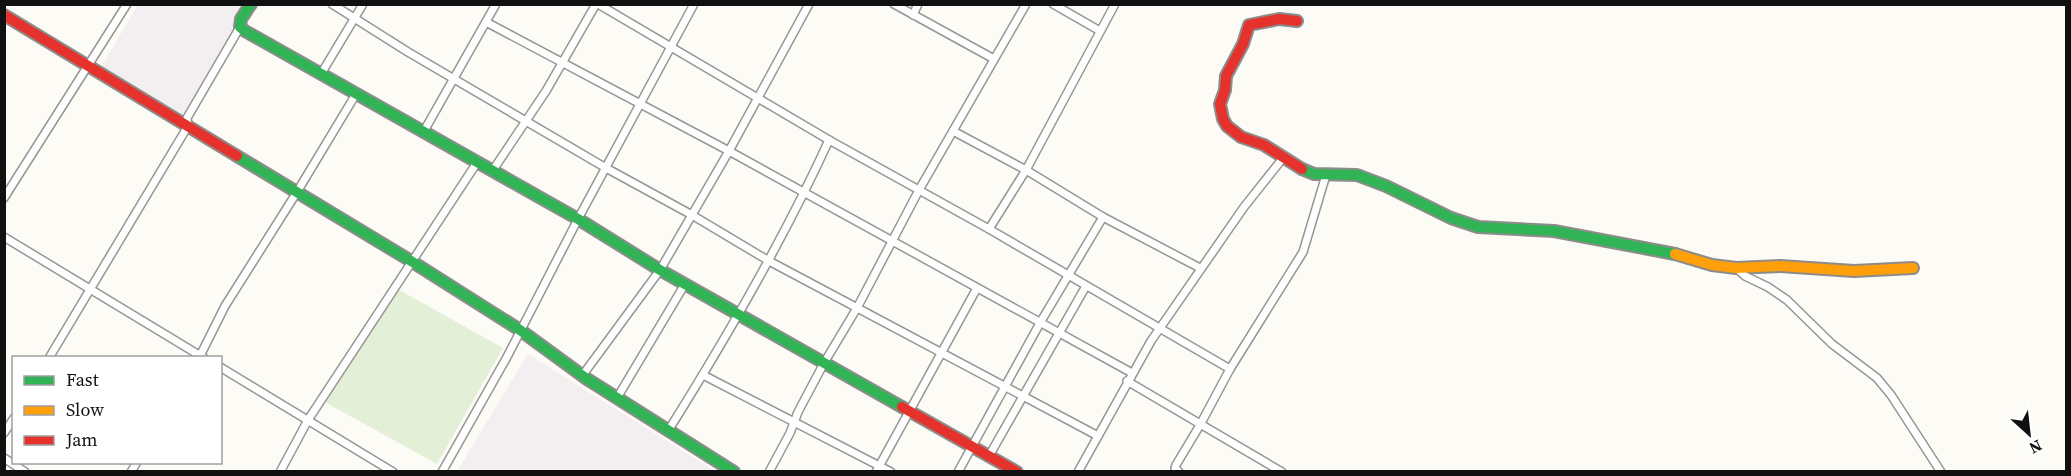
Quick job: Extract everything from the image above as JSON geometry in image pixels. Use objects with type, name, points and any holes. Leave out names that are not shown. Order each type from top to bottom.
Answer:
[{"type":"street","points":[[4,198],[127,4]]},
{"type":"street","points":[[50,356],[189,126],[187,118],[251,4]]},
{"type":"street","points":[[332,4],[525,121],[769,261],[1098,436]]},
{"type":"street","points":[[321,74],[363,4]]},
{"type":"street","points":[[424,131],[496,4]]},
{"type":"street","points":[[493,170],[597,4],[829,140],[989,229],[1230,369]]},
{"type":"street","points":[[442,471],[507,357],[578,219],[673,47],[694,4]]},
{"type":"street","points":[[582,376],[660,270],[729,151],[809,4]]},
{"type":"street","points":[[894,4],[994,59]]},
{"type":"street","points":[[913,15],[918,4]]},
{"type":"street","points":[[769,471],[792,430],[824,363],[857,308],[919,190],[1026,4]]},
{"type":"street","points":[[1053,4],[1100,30]]},
{"type":"street","points":[[989,229],[1026,170],[1115,4]]},
{"type":"street","points":[[4,15],[411,261],[520,330],[582,376],[734,471]]},
{"type":"street","points":[[1297,21],[1279,19],[1250,25],[1246,40],[1227,74],[1220,106],[1224,123],[1236,133],[1257,144],[1264,145],[1306,171],[1326,176],[1357,175],[1386,186],[1451,218],[1478,227],[1554,231],[1667,251],[1712,265],[1736,268],[1780,266],[1842,271],[1913,268]]},
{"type":"street","points":[[486,22],[729,151],[1132,373]]},
{"type":"street","points":[[240,27],[478,161],[660,270],[1017,471]]},
{"type":"street","points":[[201,356],[225,306],[356,94]]},
{"type":"street","points":[[953,131],[1026,170],[1103,217],[1200,268]]},
{"type":"street","points":[[668,430],[703,375],[769,261],[829,140]]},
{"type":"street","points":[[1078,471],[1127,381],[1159,329],[1244,207],[1283,158]]},
{"type":"street","points":[[280,471],[308,420],[478,161]]},
{"type":"street","points":[[1179,471],[1175,468],[1176,465],[1230,369],[1303,252],[1326,176]]},
{"type":"street","points":[[958,471],[1040,323],[1103,217]]},
{"type":"street","points":[[4,237],[199,356]]},
{"type":"street","points":[[1736,268],[1745,276],[1768,287],[1787,300],[1832,344],[1877,378],[1891,395],[1941,471]]},
{"type":"street","points":[[617,398],[685,284]]},
{"type":"street","points":[[989,456],[1086,286]]},
{"type":"street","points":[[877,469],[977,288]]},
{"type":"street","points":[[222,368],[393,471]]},
{"type":"street","points":[[703,375],[794,422],[877,469],[891,471]]},
{"type":"street","points":[[1127,381],[1281,471]]},
{"type":"shaded area","points":[[138,5],[251,5],[185,117],[101,67]]},
{"type":"shaded area","points":[[528,354],[715,471],[457,471]]},
{"type":"green space","points":[[392,286],[503,348],[437,464],[323,401]]},
{"type":"traffic: fast","points":[[251,4],[241,19],[240,27],[245,31],[578,219],[660,270],[902,407]]},
{"type":"traffic: fast","points":[[237,156],[520,330],[587,379],[734,472]]},
{"type":"traffic: fast","points":[[1302,169],[1314,174],[1357,175],[1386,186],[1451,218],[1478,227],[1554,231],[1675,254]]},
{"type":"traffic: slow","points":[[1675,254],[1712,265],[1736,268],[1780,266],[1854,271],[1913,268]]},
{"type":"traffic: jam","points":[[4,15],[237,156]]},
{"type":"traffic: jam","points":[[1297,21],[1279,19],[1249,25],[1243,44],[1226,76],[1225,90],[1220,104],[1227,126],[1241,137],[1264,145],[1302,169]]},
{"type":"traffic: jam","points":[[902,407],[1017,472]]}]
